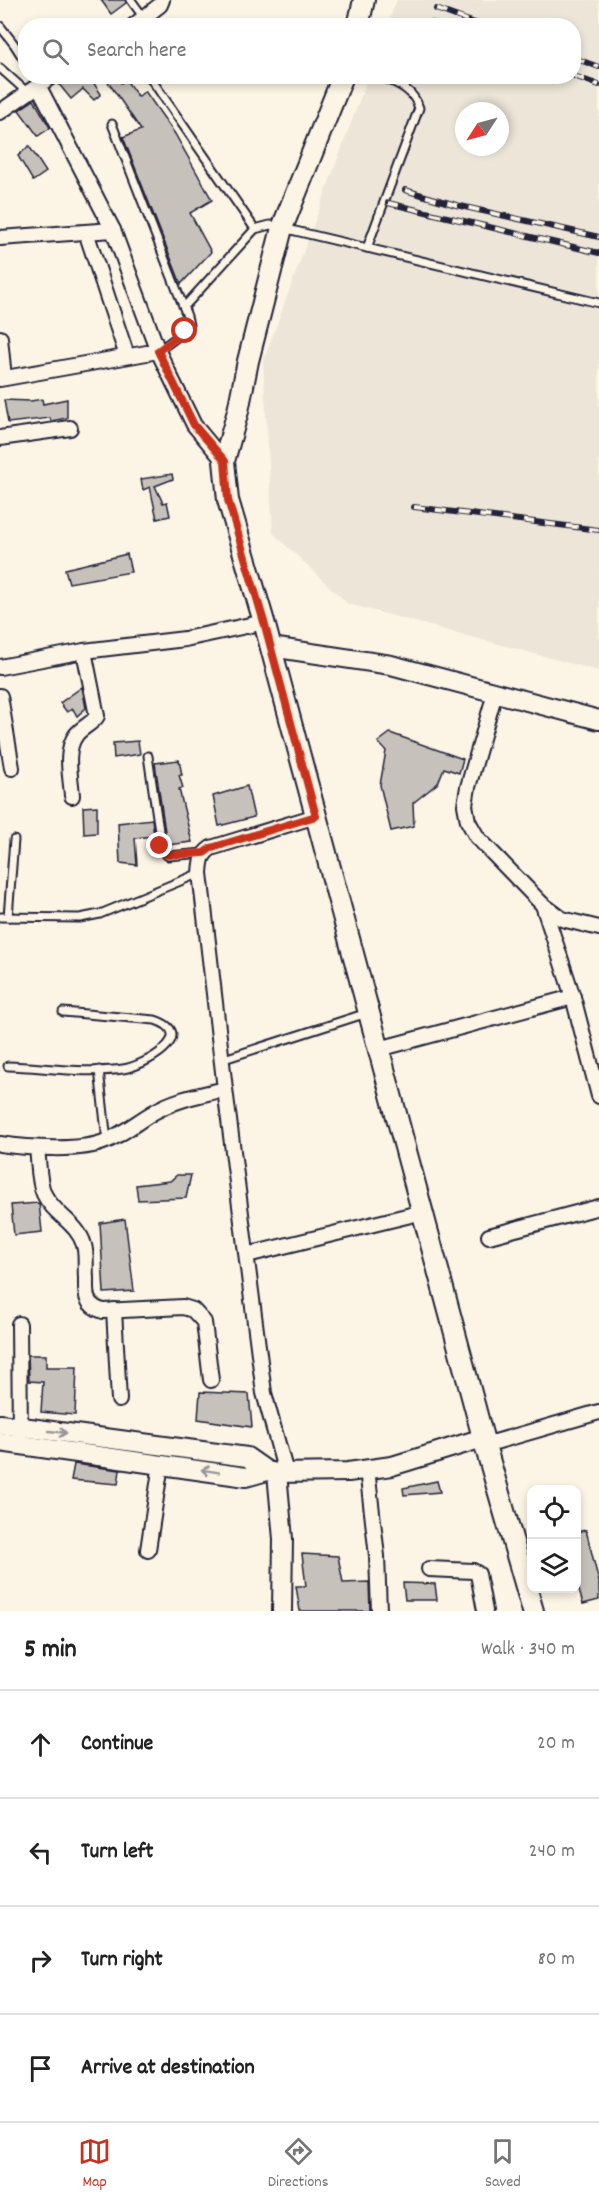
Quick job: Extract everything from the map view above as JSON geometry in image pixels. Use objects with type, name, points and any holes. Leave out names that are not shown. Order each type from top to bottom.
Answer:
[{"type":"main road","points":[[360,18],[364,0]]},
{"type":"main road","points":[[340,84],[282,228],[225,461],[228,500],[271,647],[484,1441],[533,1611]]},
{"type":"street","points":[[143,18],[160,5],[162,0]]},
{"type":"street","points":[[0,112],[33,85],[113,230],[158,351],[194,425],[225,461]]},
{"type":"street","points":[[0,238],[113,230]]},
{"type":"street","points":[[86,232],[127,356]]},
{"type":"street","points":[[0,338],[2,379],[158,351]]},
{"type":"street","points":[[0,438],[70,428]]},
{"type":"street","points":[[0,667],[84,651],[185,639],[264,622]]},
{"type":"street","points":[[271,647],[391,665],[599,720]]},
{"type":"street","points":[[72,796],[69,753],[71,743],[79,731],[95,719],[97,712],[84,651]]},
{"type":"street","points":[[495,693],[468,787],[465,805],[468,821],[477,837],[542,904],[562,919],[599,928]]},
{"type":"street","points":[[0,696],[12,768]]},
{"type":"street","points":[[282,1611],[283,1539],[277,1473],[264,1393],[221,1060],[201,860],[204,853],[211,848],[316,816]]},
{"type":"street","points":[[542,904],[573,997],[599,1096]]},
{"type":"street","points":[[378,1049],[573,997]]},
{"type":"street","points":[[0,1144],[38,1148],[94,1145],[107,1141],[155,1111],[178,1100],[225,1089]]},
{"type":"street","points":[[38,1148],[44,1196],[52,1208],[79,1233],[85,1246],[88,1301],[94,1308],[103,1311],[183,1307],[193,1310],[204,1322],[212,1380]]},
{"type":"street","points":[[489,1236],[599,1207]]},
{"type":"street","points":[[247,1255],[423,1212]]},
{"type":"street","points":[[114,1310],[119,1400]]},
{"type":"street","points":[[19,1324],[20,1436]]},
{"type":"street","points":[[0,1424],[20,1436],[161,1464],[246,1477],[277,1473],[348,1472],[392,1466],[599,1412]]},
{"type":"street","points":[[0,1442],[20,1436],[125,1439],[248,1456],[277,1473]]},
{"type":"street","points":[[148,1550],[161,1464]]},
{"type":"street","points":[[368,1469],[377,1556],[379,1611]]},
{"type":"street","points":[[429,1569],[473,1571],[478,1574],[485,1611]]},
{"type":"lane","points":[[131,0],[137,18]]},
{"type":"lane","points":[[0,26],[18,50]]},
{"type":"lane","points":[[0,68],[18,77]]},
{"type":"lane","points":[[155,84],[255,229]]},
{"type":"lane","points":[[367,248],[419,108],[415,96],[399,84]]},
{"type":"lane","points":[[112,124],[189,325],[185,331],[158,351]]},
{"type":"lane","points":[[184,307],[255,229],[270,225],[599,303]]},
{"type":"lane","points":[[148,756],[162,851],[168,855],[204,853]]},
{"type":"lane","points":[[14,840],[4,917],[80,918],[100,914],[201,873]]},
{"type":"lane","points":[[8,1066],[121,1069],[141,1064],[170,1044],[173,1039],[173,1033],[169,1027],[155,1020],[63,1012]]},
{"type":"lane","points":[[221,1060],[369,1013]]},
{"type":"lane","points":[[99,1070],[107,1141]]},
{"type":"shaded area","points":[[397,0],[599,0],[599,671],[348,604],[273,533],[263,362],[365,84],[581,84],[581,18],[390,18]]},
{"type":"building","points":[[101,0],[125,0],[126,3],[111,14]]},
{"type":"building","points":[[59,84],[94,84],[101,94],[94,100],[83,89],[71,99]]},
{"type":"building","points":[[109,84],[129,84],[138,97],[145,91],[175,134],[212,200],[190,213],[211,252],[181,284],[123,137],[141,130]]},
{"type":"building","points":[[34,100],[50,128],[38,136],[19,110]]},
{"type":"building","points":[[29,146],[46,172],[33,181],[18,156]]},
{"type":"building","points":[[42,399],[43,404],[67,399],[67,418],[8,423],[4,400]]},
{"type":"building","points":[[172,474],[173,479],[155,486],[163,503],[167,502],[170,516],[157,519],[150,487],[143,490],[141,479]]},
{"type":"building","points":[[127,554],[131,572],[69,583],[65,569]]},
{"type":"building","points":[[82,687],[86,708],[77,716],[73,709],[67,712],[60,703]]},
{"type":"building","points":[[390,733],[463,759],[459,773],[444,768],[438,783],[413,803],[414,826],[391,831],[380,785],[386,751],[378,742]]},
{"type":"building","points":[[138,741],[140,754],[114,758],[113,743]]},
{"type":"building","points":[[179,760],[182,775],[179,775],[183,788],[179,789],[192,842],[167,845],[155,763]]},
{"type":"building","points":[[247,786],[254,817],[219,826],[213,796]]},
{"type":"building","points":[[97,806],[97,833],[84,834],[83,807]]},
{"type":"building","points":[[152,819],[154,836],[135,838],[137,865],[120,863],[118,823]]},
{"type":"building","points":[[177,1175],[191,1175],[186,1198],[138,1200],[136,1185],[170,1181]]},
{"type":"building","points":[[39,1203],[42,1232],[14,1235],[11,1205]]},
{"type":"building","points":[[125,1219],[134,1291],[104,1293],[100,1223]]},
{"type":"building","points":[[28,1355],[46,1355],[46,1367],[77,1367],[75,1415],[41,1412],[43,1382],[29,1381]]},
{"type":"building","points":[[200,1392],[249,1394],[252,1427],[198,1419]]},
{"type":"building","points":[[74,1464],[120,1470],[118,1484],[71,1480]]},
{"type":"building","points":[[437,1481],[440,1492],[404,1495],[403,1488]]},
{"type":"building","points":[[586,1530],[599,1582],[599,1600],[583,1604],[580,1593],[581,1531]]},
{"type":"building","points":[[302,1554],[338,1556],[343,1583],[369,1582],[370,1611],[300,1611],[296,1586],[306,1586]]},
{"type":"building","points":[[403,1583],[435,1584],[437,1600],[405,1600]]},
{"type":"railway","points":[[436,9],[461,18]]},
{"type":"railway","points":[[581,61],[599,67]]},
{"type":"railway","points":[[581,79],[599,85]]},
{"type":"railway","points":[[405,190],[456,205],[599,237]]},
{"type":"railway","points":[[388,203],[599,253]]},
{"type":"railway","points":[[414,507],[599,530]]},
{"type":"route","points":[[160,846],[164,854],[168,855],[204,853],[211,848],[316,816],[264,622],[228,500],[225,461],[194,425],[158,351],[185,331]]}]
